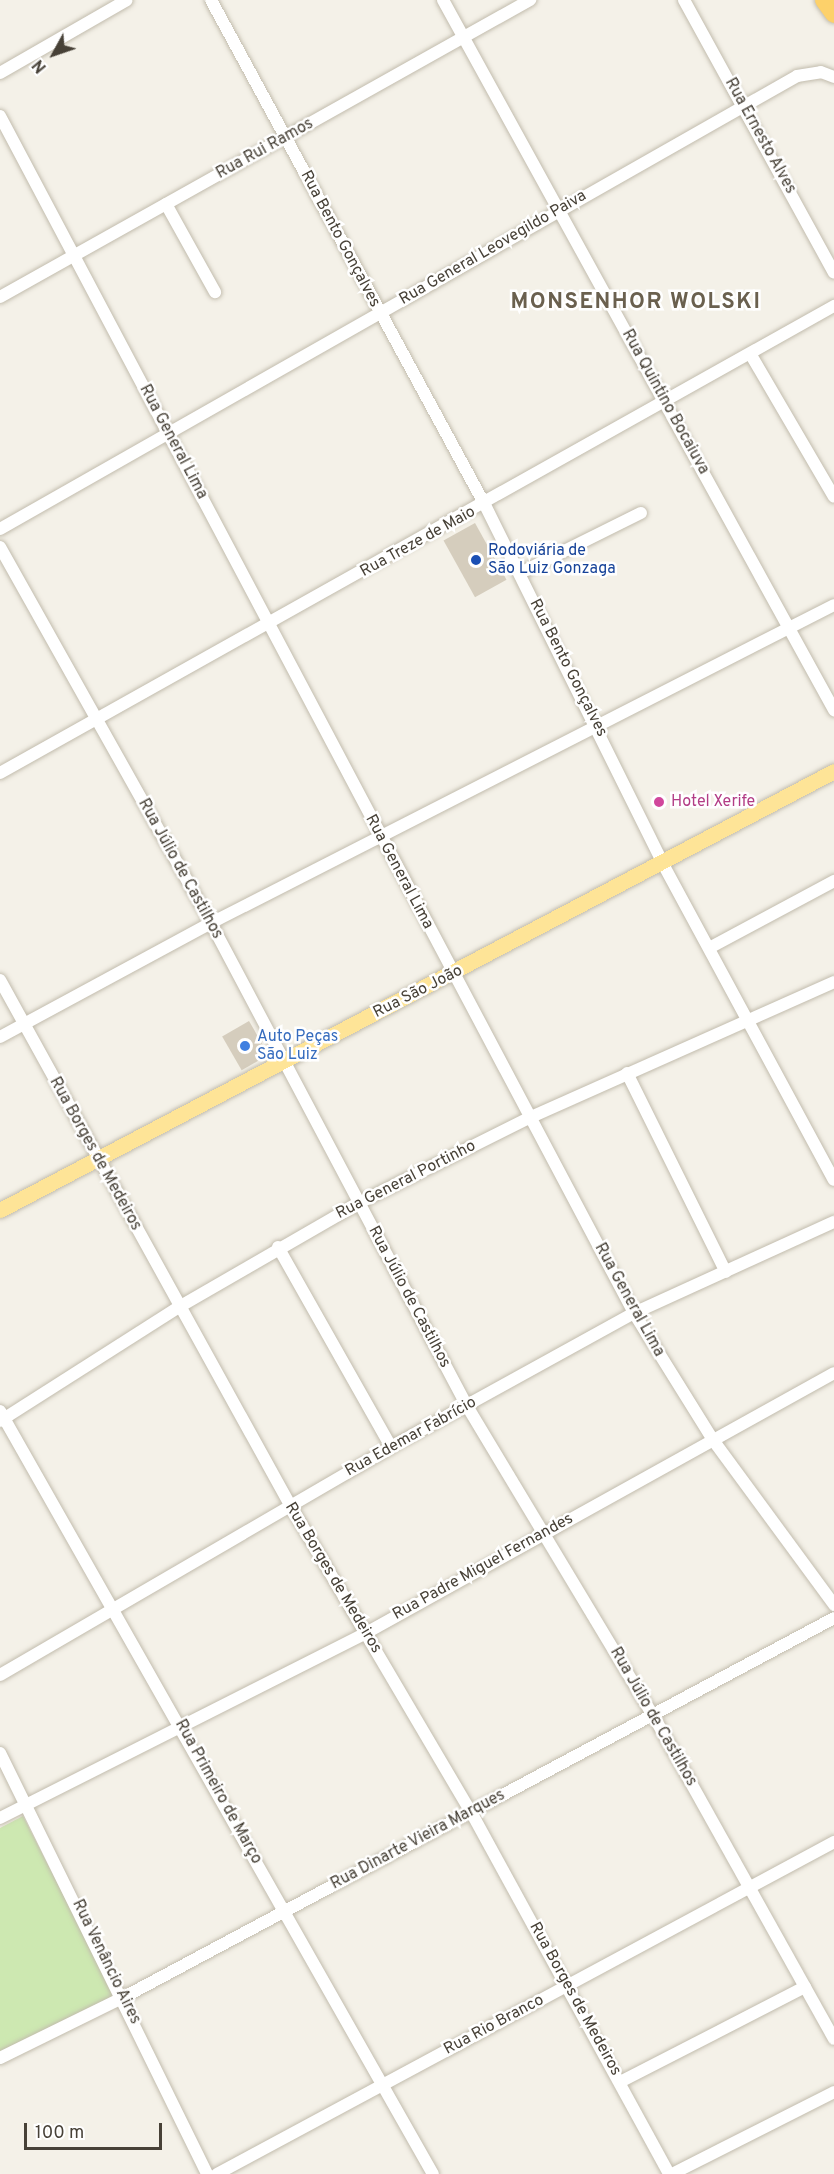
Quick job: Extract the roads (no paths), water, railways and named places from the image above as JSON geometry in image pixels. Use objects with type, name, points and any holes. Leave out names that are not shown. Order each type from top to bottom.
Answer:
[{"type":"highway","points":[[824,0],[834,14]]},
{"type":"main road","name":"Rua São João","points":[[0,1210],[96,1157],[663,864],[834,771]]},
{"type":"street","points":[[0,73],[128,0]]},
{"type":"street","name":"Rua Bento Gonçalves","points":[[211,0],[485,505],[598,727],[663,864],[751,1020],[834,1180]]},
{"type":"street","name":"Rua Quintino Bocaiuva","points":[[443,0],[558,212],[792,627],[834,710]]},
{"type":"street","name":"Rua Rui Ramos","points":[[0,297],[530,0]]},
{"type":"street","name":"Rua Ernesto Alves","points":[[684,0],[834,273]]},
{"type":"street","name":"Rua General Leovegildo Paiva","points":[[0,529],[797,76],[821,72],[834,77]]},
{"type":"street","name":"Rua General Lima","points":[[0,116],[634,1313],[713,1440],[834,1605]]},
{"type":"street","points":[[166,204],[215,292]]},
{"type":"street","name":"Rua Treze de Maio","points":[[0,773],[97,717],[485,505],[834,306]]},
{"type":"street","points":[[751,355],[834,497]]},
{"type":"street","points":[[520,573],[641,513]]},
{"type":"street","name":"Rua Júlio de Castilhos","points":[[0,547],[210,923],[467,1406],[545,1532],[653,1715],[834,2039]]},
{"type":"street","points":[[0,1037],[210,923],[834,605]]},
{"type":"street","points":[[711,947],[834,881]]},
{"type":"street","name":"Rua Borges de Medeiros","points":[[0,980],[290,1505],[471,1812],[670,2174]]},
{"type":"street","name":"Rua General Portinho","points":[[1,1417],[278,1247],[359,1203],[627,1072],[834,982]]},
{"type":"street","points":[[627,1072],[726,1272]]},
{"type":"street","name":"Rua Edemar Fabrício","points":[[0,1675],[391,1447],[634,1313],[834,1222]]},
{"type":"street","points":[[278,1247],[391,1447]]},
{"type":"street","name":"Rua Padre Miguel Fernandes","points":[[0,1818],[366,1633],[834,1373]]},
{"type":"street","name":"Rua Primeiro de Março","points":[[1,1417],[115,1609],[434,2174]]},
{"type":"street","name":"Rua Dinarte Vieira Marques","points":[[0,2058],[124,1998],[834,1618]]},
{"type":"street","name":"Rua Venâncio Aires","points":[[0,1753],[28,1803],[124,1998],[207,2174]]},
{"type":"street","name":"Rua Rio Branco","points":[[217,2174],[834,1842]]},
{"type":"street","points":[[620,2082],[805,1987]]},
{"type":"street","points":[[670,2174],[834,2092]]},
{"type":"place","name":"Rodoviária de São Luiz Gonzaga","points":[[476,560]]},
{"type":"place","name":"Hotel Xerife","points":[[659,802]]},
{"type":"place","name":"Auto Peças São Luiz","points":[[245,1046]]},
{"type":"district","name":"MONSENHOR WOLSKI","points":[[636,303]]}]
